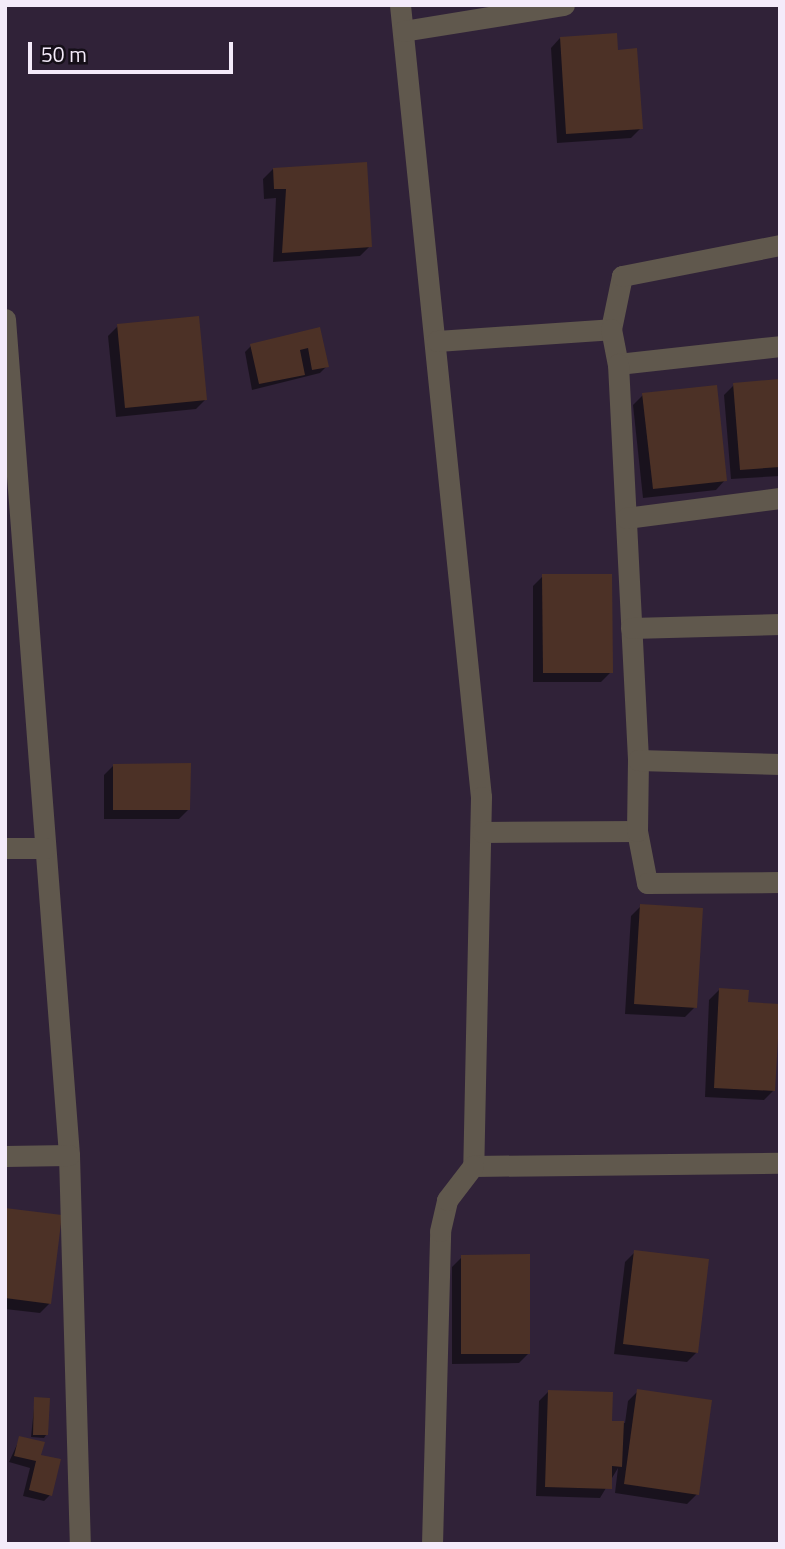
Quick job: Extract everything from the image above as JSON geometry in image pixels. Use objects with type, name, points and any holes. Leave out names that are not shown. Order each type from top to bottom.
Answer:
[{"type":"street","points":[[400,5],[437,341],[482,832],[473,1167],[447,1200],[440,1231],[432,1544]]},
{"type":"street","points":[[403,32],[564,5]]},
{"type":"street","points":[[780,245],[622,275],[611,329],[618,364],[626,518],[638,760],[637,831],[647,883],[780,882]]},
{"type":"street","points":[[5,319],[9,414],[69,1155],[80,1544]]},
{"type":"street","points":[[437,341],[611,329]]},
{"type":"street","points":[[618,364],[780,346]]},
{"type":"street","points":[[626,518],[780,498]]},
{"type":"street","points":[[631,628],[780,624]]},
{"type":"street","points":[[638,760],[780,764]]},
{"type":"street","points":[[482,832],[637,831]]},
{"type":"street","points":[[5,848],[45,848]]},
{"type":"street","points":[[5,1156],[69,1155]]},
{"type":"street","points":[[473,1167],[780,1163]]},
{"type":"building","points":[[617,33],[618,50],[637,48],[643,129],[566,134],[560,37]]},
{"type":"building","points":[[367,162],[372,247],[282,253],[286,189],[274,189],[273,168]]},
{"type":"building","points":[[199,316],[207,400],[125,408],[117,324]]},
{"type":"building","points":[[320,327],[329,367],[312,370],[308,348],[300,350],[305,375],[259,384],[250,344]]},
{"type":"building","points":[[780,379],[780,467],[740,470],[733,383]]},
{"type":"building","points":[[717,385],[727,481],[653,489],[642,393]]},
{"type":"building","points":[[542,574],[612,574],[613,673],[543,673]]},
{"type":"building","points":[[191,763],[190,810],[113,810],[113,764]]},
{"type":"building","points":[[640,904],[703,908],[697,1008],[634,1004]]},
{"type":"building","points":[[719,988],[749,990],[748,1002],[780,1004],[775,1091],[714,1088]]},
{"type":"building","points":[[5,1208],[62,1215],[51,1304],[5,1298]]},
{"type":"building","points":[[634,1250],[709,1259],[698,1353],[623,1344]]},
{"type":"building","points":[[530,1254],[530,1354],[461,1354],[461,1255]]},
{"type":"building","points":[[637,1389],[712,1400],[699,1495],[624,1484]]},
{"type":"building","points":[[548,1390],[613,1392],[612,1421],[624,1421],[622,1467],[612,1466],[612,1489],[545,1487]]},
{"type":"building","points":[[34,1397],[50,1398],[48,1435],[33,1435]]},
{"type":"building","points":[[19,1436],[45,1442],[41,1455],[61,1459],[52,1496],[29,1490],[36,1461],[14,1456]]}]
